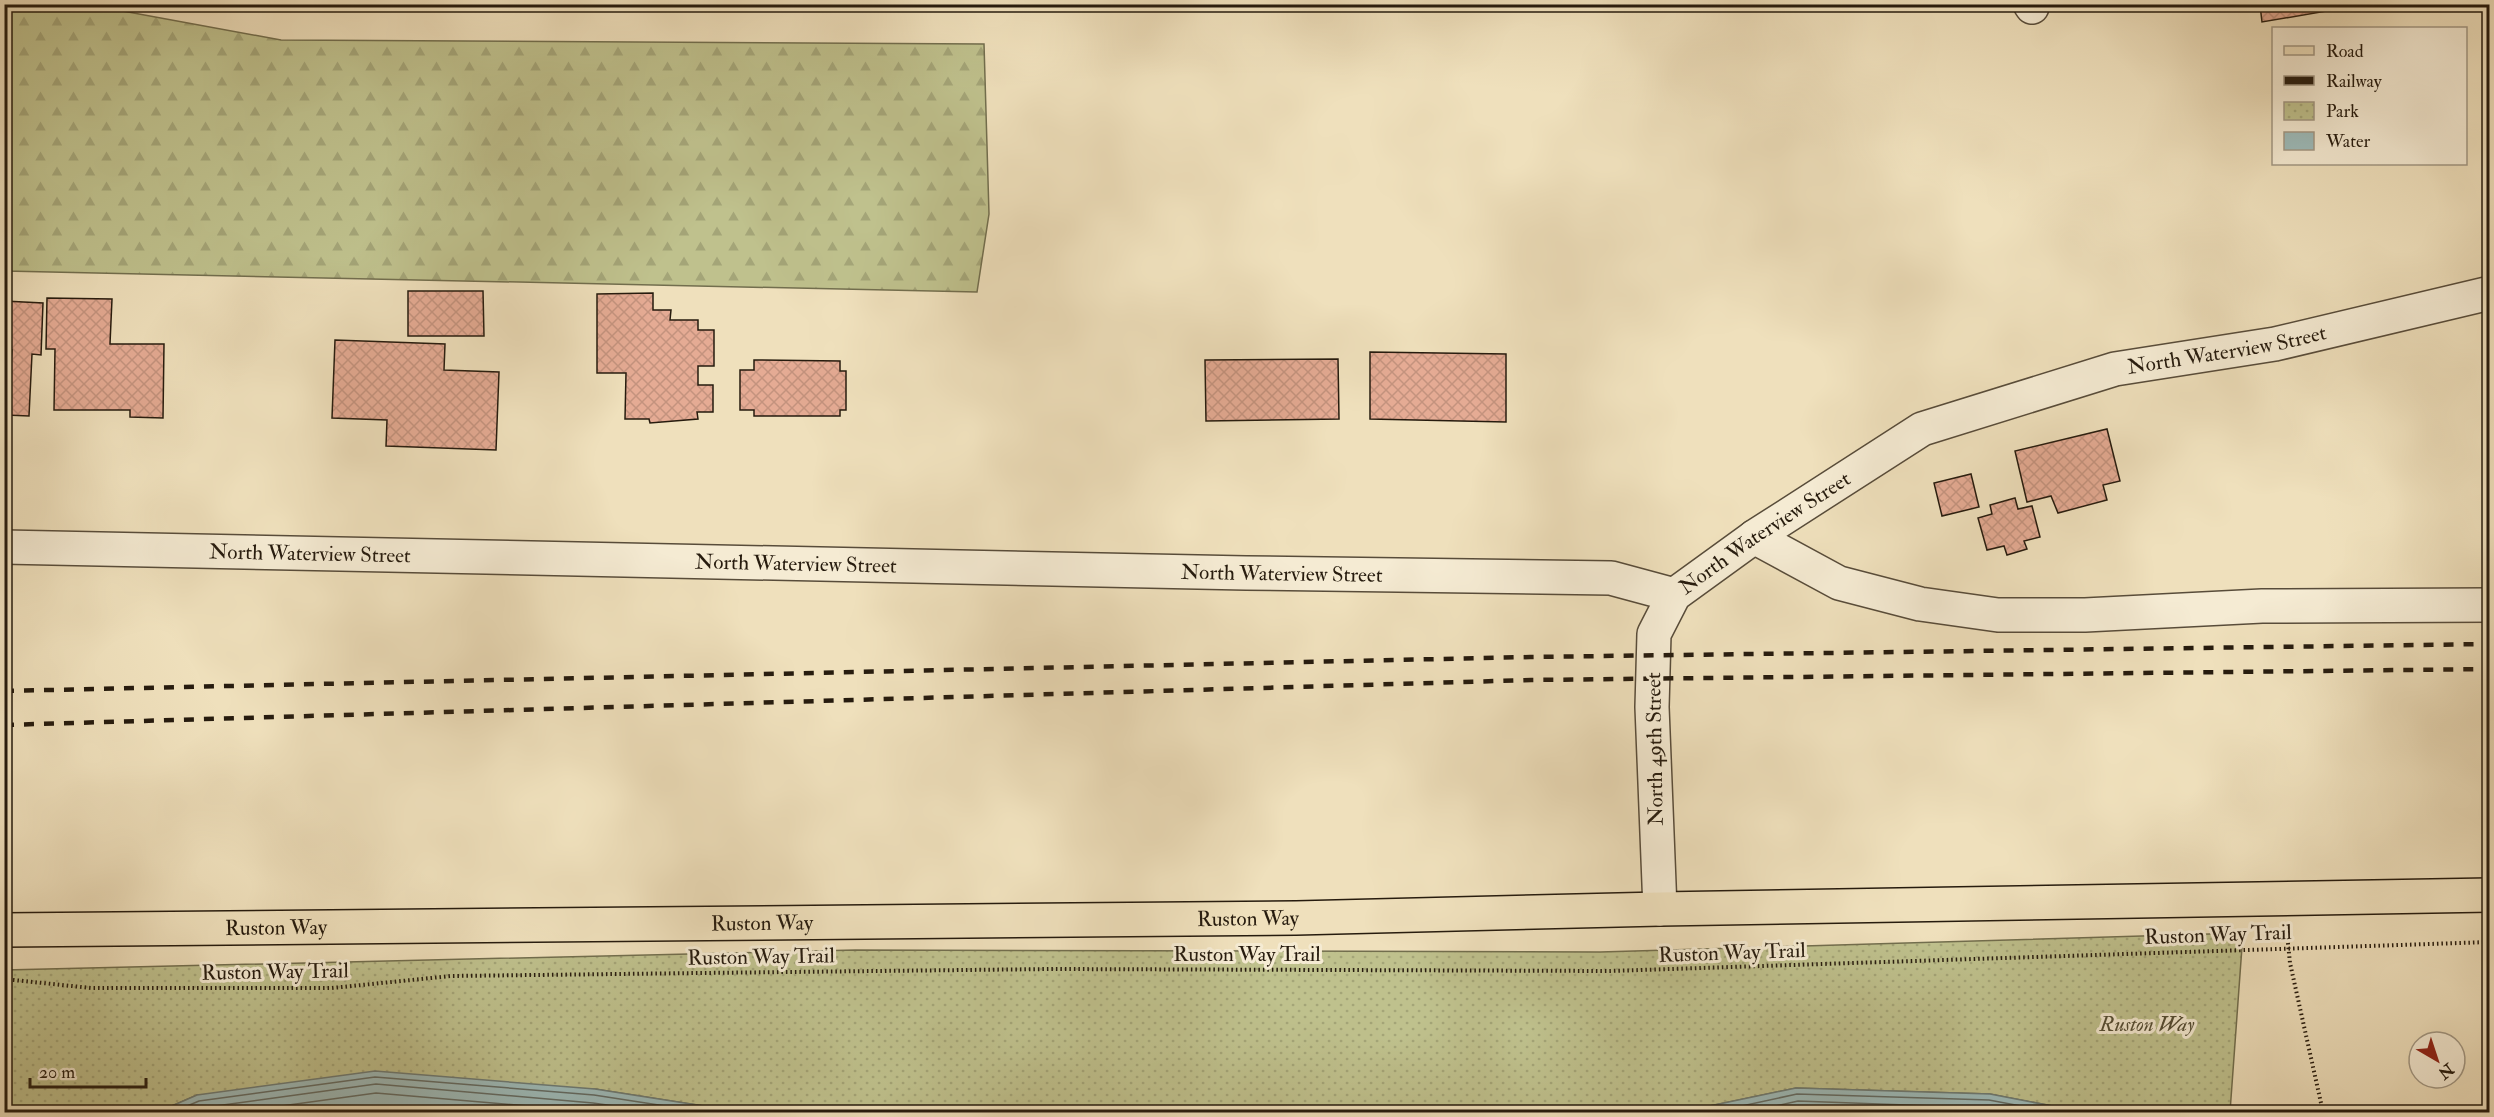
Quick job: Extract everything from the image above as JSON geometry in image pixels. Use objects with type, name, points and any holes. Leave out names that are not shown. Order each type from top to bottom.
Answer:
[{"type":"main road","name":"Ruston Way","points":[[4,930],[1296,918],[1659,909],[2286,901],[2490,896]]},
{"type":"street","name":"North Waterview Street","points":[[4,548],[1246,573],[1611,578],[1674,595],[1754,537],[1922,429],[2115,369],[2275,344],[2490,293]]},
{"type":"street","points":[[1754,537],[1839,583],[1920,604],[1998,615],[2085,615],[2262,606],[2490,605]]},
{"type":"street","name":"North 49th Street","points":[[1659,909],[1652,707],[1654,634],[1674,595]]},
{"type":"path","points":[[2286,901],[2287,947],[2323,1113]]},
{"type":"path","name":"Ruston Way Trail","points":[[4,979],[91,988],[332,988],[451,976],[665,973],[1053,969],[1610,971],[2490,942]]},
{"type":"green space","points":[[5,4],[90,5],[281,40],[984,44],[989,214],[977,292],[5,271]]},
{"type":"green space","name":"Ruston Way","points":[[2243,933],[2230,1112],[2083,1112],[1990,1094],[1796,1088],[1681,1112],[742,1112],[595,1089],[197,1095],[158,1112],[5,1112],[5,970],[855,950],[1600,952]]},
{"type":"water","points":[[375,1071],[595,1089],[742,1112],[158,1112],[197,1095]]},
{"type":"water","points":[[1796,1088],[1990,1094],[2083,1112],[1681,1112]]},
{"type":"building","points":[[2245,4],[2326,4],[2327,11],[2262,22],[2260,5],[2246,7]]},
{"type":"building","points":[[408,291],[483,291],[484,336],[408,336]]},
{"type":"building","points":[[653,293],[653,310],[671,310],[670,320],[698,320],[698,330],[714,330],[714,366],[698,366],[698,385],[713,385],[713,412],[697,412],[698,419],[650,423],[649,419],[625,419],[626,373],[597,373],[597,294]]},
{"type":"building","points":[[47,298],[112,299],[110,344],[164,344],[163,418],[130,417],[130,410],[54,410],[55,349],[46,349]]},
{"type":"building","points":[[4,301],[43,303],[41,355],[32,354],[29,416],[6,415],[5,428],[4,361],[11,362],[12,350],[4,349]]},
{"type":"building","points":[[335,340],[445,344],[444,370],[499,372],[496,450],[386,446],[387,420],[332,418]]},
{"type":"building","points":[[1370,352],[1506,354],[1506,422],[1370,419]]},
{"type":"building","points":[[1338,359],[1339,419],[1206,421],[1205,360]]},
{"type":"building","points":[[754,360],[840,361],[840,371],[846,371],[846,410],[840,410],[840,416],[754,416],[754,410],[740,410],[740,370],[754,370]]},
{"type":"building","points":[[2107,429],[2120,481],[2103,485],[2107,500],[2058,513],[2051,496],[2027,502],[2015,451]]},
{"type":"building","points":[[1971,474],[1979,507],[1942,516],[1934,483]]},
{"type":"building","points":[[2015,498],[2018,509],[2032,506],[2040,537],[2024,541],[2027,549],[2007,555],[2004,546],[1987,550],[1978,518],[1992,514],[1990,505]]},
{"type":"railway","points":[[4,691],[1530,657],[2490,644]]},
{"type":"railway","points":[[4,725],[1531,680],[2490,669]]}]
